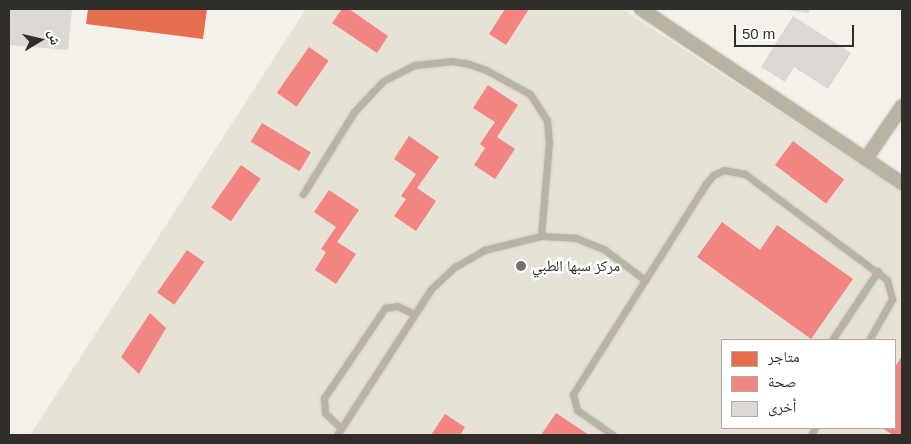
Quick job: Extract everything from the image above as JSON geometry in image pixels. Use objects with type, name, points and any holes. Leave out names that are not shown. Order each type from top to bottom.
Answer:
[{"type":"street","points":[[641,9],[657,14],[902,183]]},
{"type":"street","points":[[866,159],[902,106]]},
{"type":"lane","points":[[303,194],[354,112],[383,81],[415,65],[451,61],[469,64],[522,89],[538,102],[545,115],[549,142],[540,236]]},
{"type":"lane","points":[[613,435],[577,410],[573,394],[706,184],[713,175],[724,170],[745,174],[878,271],[890,284],[892,299],[870,339]]},
{"type":"lane","points":[[337,435],[414,314],[442,277],[469,258],[499,245],[540,236],[564,236],[591,243],[645,280]]},
{"type":"lane","points":[[833,339],[878,271]]},
{"type":"lane","points":[[341,428],[325,413],[324,398],[385,308],[396,306],[414,314]]},
{"type":"shaded area","name":"مركز سبها الطبي","points":[[306,9],[622,9],[902,192],[902,435],[30,435]]},
{"type":"building: متاجر","points":[[88,9],[207,9],[203,39],[86,24]]},
{"type":"building: صحة","points":[[342,9],[349,9],[388,36],[377,53],[332,23]]},
{"type":"building: صحة","points":[[505,9],[529,9],[506,45],[489,34]]},
{"type":"building: صحة","points":[[309,47],[329,61],[297,107],[277,93]]},
{"type":"building: صحة","points":[[488,85],[518,105],[497,137],[515,149],[495,179],[474,165],[485,148],[480,144],[495,122],[473,108]]},
{"type":"building: صحة","points":[[262,123],[311,152],[300,171],[251,142]]},
{"type":"building: صحة","points":[[409,136],[439,157],[417,188],[436,201],[416,231],[394,216],[406,199],[401,196],[416,174],[394,159]]},
{"type":"building: صحة","points":[[793,141],[844,180],[826,203],[775,165]]},
{"type":"building: صحة","points":[[241,165],[261,179],[231,221],[211,208]]},
{"type":"building: صحة","points":[[329,190],[359,210],[337,242],[356,254],[336,284],[315,270],[326,252],[321,249],[336,227],[314,212]]},
{"type":"building: صحة","points":[[722,222],[760,250],[777,225],[853,279],[811,339],[697,257]]},
{"type":"building: صحة","points":[[187,250],[204,262],[174,305],[157,293]]},
{"type":"building: صحة","points":[[150,313],[166,328],[139,374],[121,357]]},
{"type":"building: صحة","points":[[902,356],[902,435],[893,435],[884,429],[896,429],[896,365]]},
{"type":"building: صحة","points":[[556,413],[589,435],[541,435]]},
{"type":"building: صحة","points":[[445,414],[465,427],[460,435],[431,435]]},
{"type":"building: أخرى","points":[[9,9],[72,9],[68,50],[9,45]]},
{"type":"building: أخرى","points":[[777,9],[810,9],[809,13]]},
{"type":"building: أخرى","points":[[793,16],[851,53],[828,89],[794,67],[785,82],[761,67]]},
{"type":"place","name":"مركز سبها الطبي","points":[[521,266]]}]
